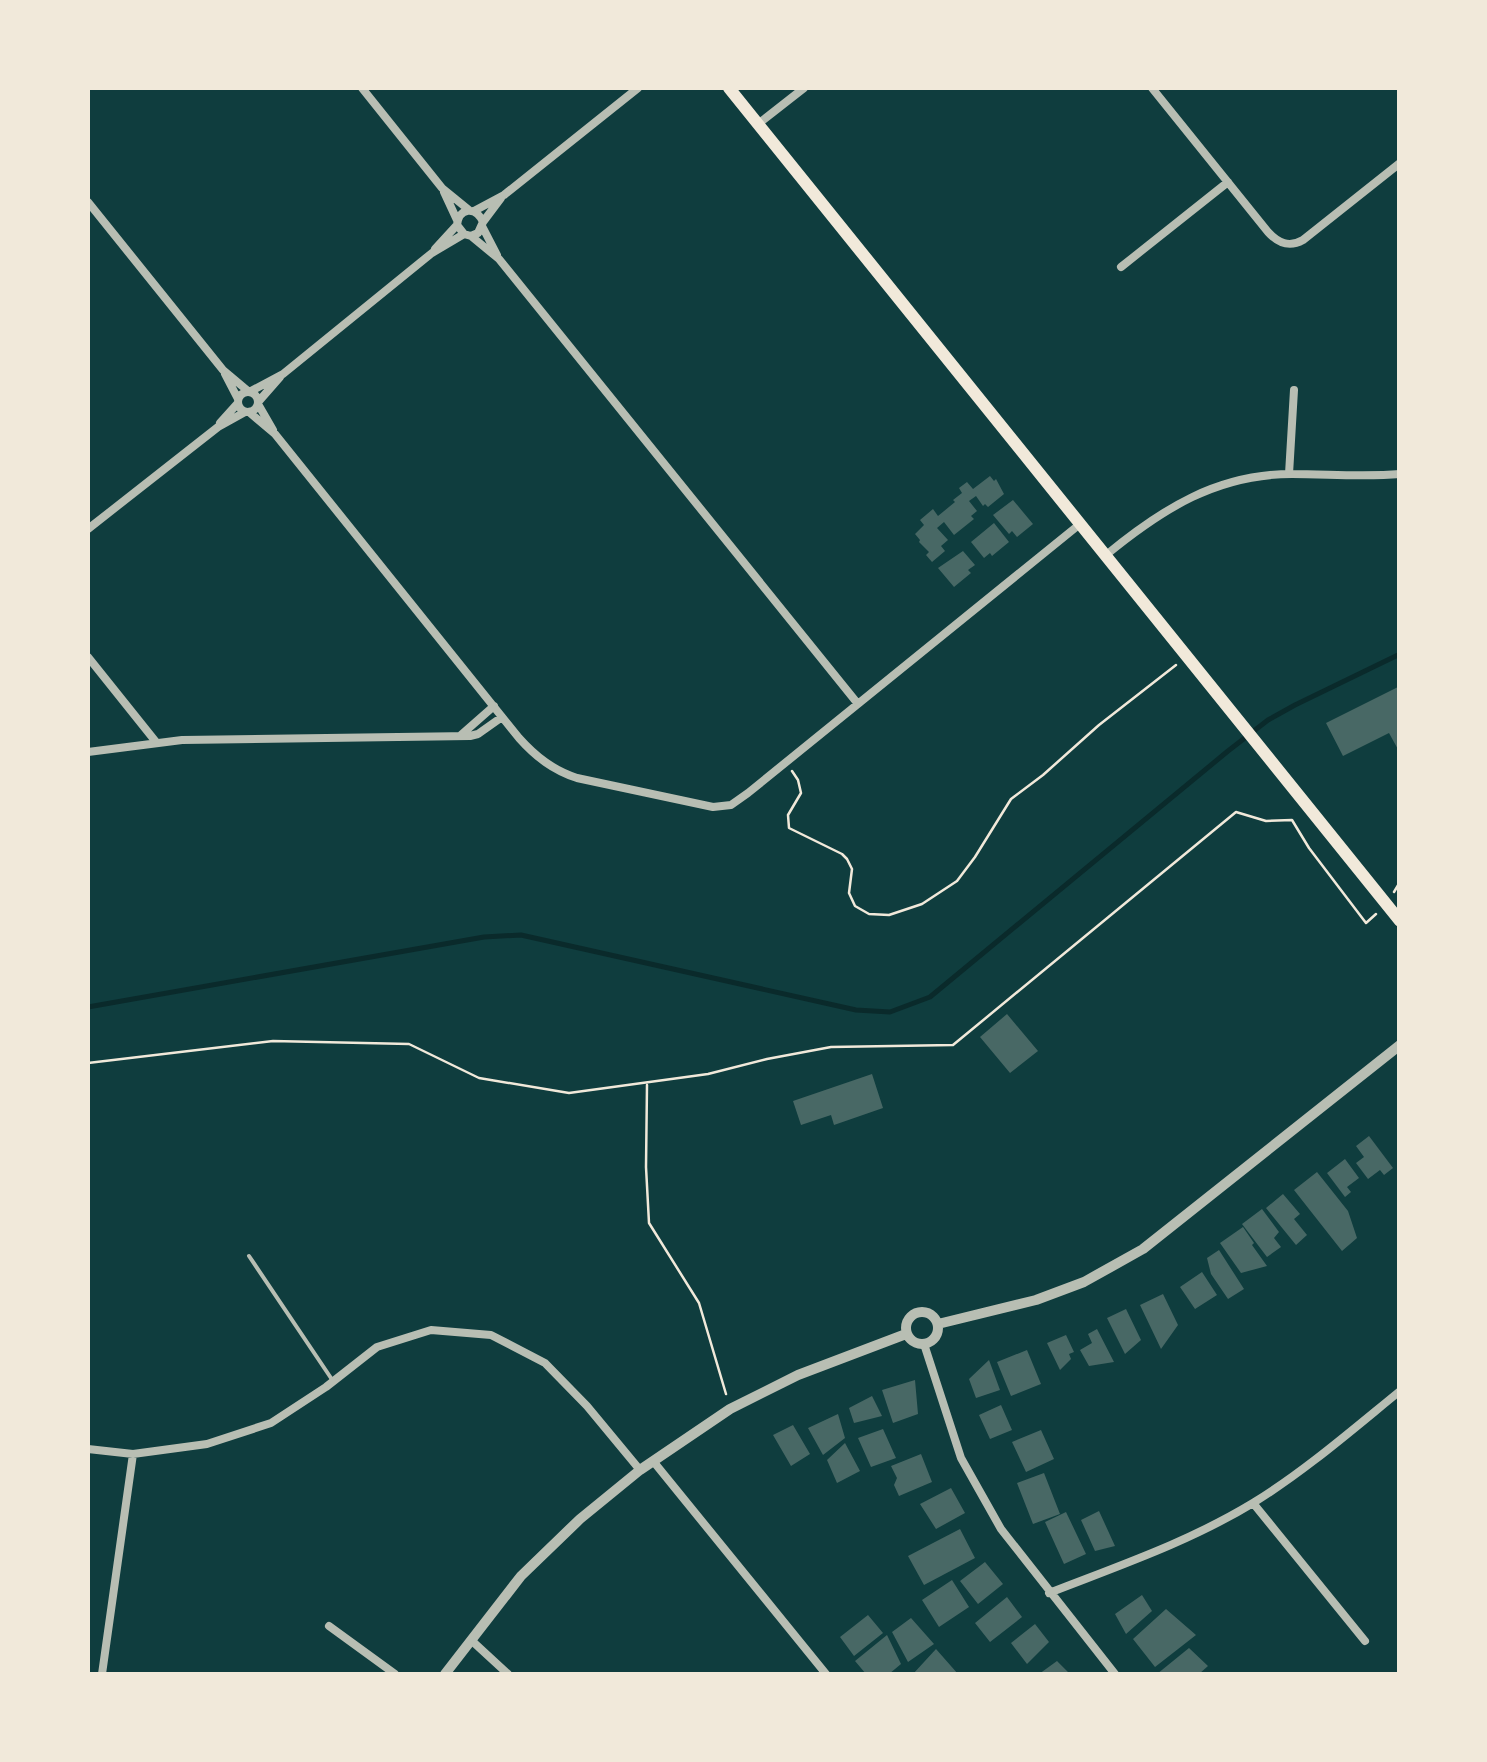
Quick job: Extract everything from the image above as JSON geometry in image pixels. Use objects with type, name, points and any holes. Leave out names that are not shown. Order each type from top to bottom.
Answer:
[{"type":"main road","points":[[728,88],[1400,921]]},
{"type":"street","points":[[362,88],[442,188],[480,215],[499,260]]},
{"type":"street","points":[[432,253],[462,213],[504,195],[638,88]]},
{"type":"street","points":[[758,124],[804,88]]},
{"type":"street","points":[[1152,88],[1272,237],[1288,244],[1303,240],[1400,163]]},
{"type":"street","points":[[1121,267],[1228,182]]},
{"type":"street","points":[[442,188],[467,235],[499,260],[858,704]]},
{"type":"street","points":[[218,427],[242,394],[282,374],[432,253],[478,233],[504,195]]},
{"type":"street","points":[[88,202],[223,370],[256,395],[275,434],[531,752],[565,774],[700,806],[731,804],[1080,524]]},
{"type":"street","points":[[223,370],[240,408],[275,434]]},
{"type":"street","points":[[88,529],[218,427],[255,410],[282,374]]},
{"type":"street","points":[[1290,474],[1294,390]]},
{"type":"street","points":[[1106,555],[1148,521],[1189,497],[1245,479],[1290,474],[1400,474]]},
{"type":"street","points":[[88,657],[156,742]]},
{"type":"street","points":[[461,735],[494,706]]},
{"type":"street","points":[[88,752],[156,742],[470,736],[502,716]]},
{"type":"street","points":[[938,1324],[1036,1300],[1084,1282],[1143,1250],[1400,1045]]},
{"type":"street","points":[[920,1311],[931,1314],[938,1324],[936,1335],[924,1344],[914,1342],[906,1334],[909,1317],[920,1311]]},
{"type":"street","points":[[88,1449],[132,1454],[206,1444],[271,1423],[377,1347],[430,1330],[490,1335],[545,1363],[640,1470]]},
{"type":"street","points":[[445,1674],[521,1576],[580,1519],[640,1470],[730,1410],[798,1375],[906,1334]]},
{"type":"street","points":[[924,1344],[961,1458],[1001,1530],[1115,1674]]},
{"type":"street","points":[[1049,1593],[1168,1547],[1253,1503],[1400,1391]]},
{"type":"street","points":[[102,1674],[132,1454]]},
{"type":"street","points":[[653,1461],[826,1674]]},
{"type":"street","points":[[1253,1503],[1365,1641]]},
{"type":"street","points":[[329,1626],[395,1674]]},
{"type":"street","points":[[471,1640],[508,1674]]},
{"type":"lane","points":[[249,1256],[333,1381]]},
{"type":"path","points":[[786,762],[798,780],[801,794],[788,816],[789,828],[842,854],[852,869],[849,893],[855,906],[869,914],[889,916],[922,904],[957,881],[1011,799],[1186,656]]},
{"type":"path","points":[[88,1062],[272,1041],[409,1044],[480,1078],[568,1093],[708,1074],[831,1047],[952,1044],[1236,812],[1266,821],[1292,820],[1366,922],[1386,904]]},
{"type":"path","points":[[647,1084],[649,1224],[699,1304],[730,1410]]},
{"type":"building","points":[[990,476],[1004,494],[988,507],[976,496],[969,501],[977,511],[971,516],[974,519],[954,535],[944,522],[937,528],[948,540],[941,546],[945,551],[932,562],[915,534],[924,525],[920,520],[933,509],[938,516],[955,502],[962,493],[959,488],[967,482],[973,489]]},
{"type":"building","points":[[1013,500],[1033,524],[1017,537],[1012,531],[1009,534],[993,515]]},
{"type":"building","points":[[994,523],[1009,542],[984,558],[971,542]]},
{"type":"building","points":[[963,551],[975,565],[954,587],[938,568]]},
{"type":"building","points":[[1400,686],[1400,753],[1389,733],[1343,756],[1326,723]]},
{"type":"building","points":[[1007,1014],[1038,1051],[1010,1073],[980,1037]]},
{"type":"building","points":[[872,1074],[883,1108],[834,1125],[831,1115],[801,1125],[793,1101]]},
{"type":"building","points":[[1369,1136],[1393,1168],[1384,1175],[1380,1170],[1368,1179],[1356,1163],[1364,1157],[1356,1146]]},
{"type":"building","points":[[1345,1159],[1359,1178],[1347,1187],[1351,1192],[1345,1197],[1327,1173]]},
{"type":"building","points":[[1317,1172],[1348,1211],[1357,1238],[1342,1251],[1294,1190]]},
{"type":"building","points":[[1283,1194],[1300,1214],[1294,1219],[1307,1235],[1296,1245],[1266,1208]]},
{"type":"building","points":[[1262,1209],[1279,1232],[1274,1238],[1281,1247],[1267,1257],[1242,1224]]},
{"type":"building","points":[[1243,1227],[1267,1266],[1241,1273],[1220,1243]]},
{"type":"building","points":[[1219,1250],[1244,1289],[1228,1299],[1211,1274],[1207,1258]]},
{"type":"building","points":[[1202,1272],[1217,1295],[1195,1309],[1180,1287]]},
{"type":"building","points":[[1163,1294],[1178,1325],[1161,1349],[1140,1305]]},
{"type":"building","points":[[1126,1309],[1141,1340],[1125,1354],[1107,1318]]},
{"type":"building","points":[[1097,1329],[1114,1362],[1089,1366],[1080,1350],[1092,1343],[1088,1334]]},
{"type":"building","points":[[1066,1335],[1074,1352],[1060,1370],[1047,1343]]},
{"type":"building","points":[[1027,1350],[1041,1384],[1011,1396],[997,1362]]},
{"type":"building","points":[[989,1360],[1000,1390],[976,1398],[969,1379]]},
{"type":"building","points":[[915,1380],[918,1414],[893,1423],[882,1390]]},
{"type":"building","points":[[872,1396],[882,1416],[854,1423],[849,1408]]},
{"type":"building","points":[[1001,1405],[1012,1430],[990,1439],[979,1415]]},
{"type":"building","points":[[838,1414],[845,1438],[823,1455],[808,1428]]},
{"type":"building","points":[[793,1425],[810,1454],[791,1466],[773,1435]]},
{"type":"building","points":[[883,1429],[896,1458],[871,1467],[858,1438]]},
{"type":"building","points":[[1041,1430],[1054,1459],[1026,1472],[1012,1442]]},
{"type":"building","points":[[845,1443],[860,1471],[837,1483],[827,1460]]},
{"type":"building","points":[[921,1454],[932,1482],[899,1496],[891,1466]]},
{"type":"building","points":[[1044,1473],[1060,1514],[1033,1524],[1017,1483]]},
{"type":"building","points":[[951,1488],[965,1513],[936,1529],[920,1504]]},
{"type":"building","points":[[1099,1511],[1115,1546],[1095,1551],[1081,1520]]},
{"type":"building","points":[[1066,1512],[1086,1554],[1064,1564],[1045,1522]]},
{"type":"building","points":[[960,1529],[975,1558],[924,1585],[908,1556]]},
{"type":"building","points":[[985,1562],[1003,1584],[978,1604],[960,1581]]},
{"type":"building","points":[[952,1580],[969,1607],[939,1627],[922,1600]]},
{"type":"building","points":[[1142,1595],[1152,1611],[1126,1634],[1115,1614]]},
{"type":"building","points":[[1007,1597],[1022,1617],[990,1642],[975,1623]]},
{"type":"building","points":[[1166,1609],[1196,1635],[1155,1667],[1133,1639]]},
{"type":"building","points":[[868,1615],[883,1633],[854,1656],[840,1637]]},
{"type":"building","points":[[911,1618],[934,1644],[908,1662],[892,1632]]},
{"type":"building","points":[[1035,1624],[1049,1642],[1027,1664],[1011,1643]]},
{"type":"building","points":[[887,1635],[901,1664],[889,1674],[866,1674],[855,1661]]},
{"type":"building","points":[[1189,1648],[1208,1666],[1199,1674],[1157,1674]]},
{"type":"building","points":[[936,1649],[958,1674],[913,1674]]},
{"type":"building","points":[[1057,1661],[1070,1674],[1039,1674]]},
{"type":"waterway","points":[[88,1007],[484,937],[521,935],[856,1010],[890,1012],[930,997],[1268,720],[1400,654]]}]
